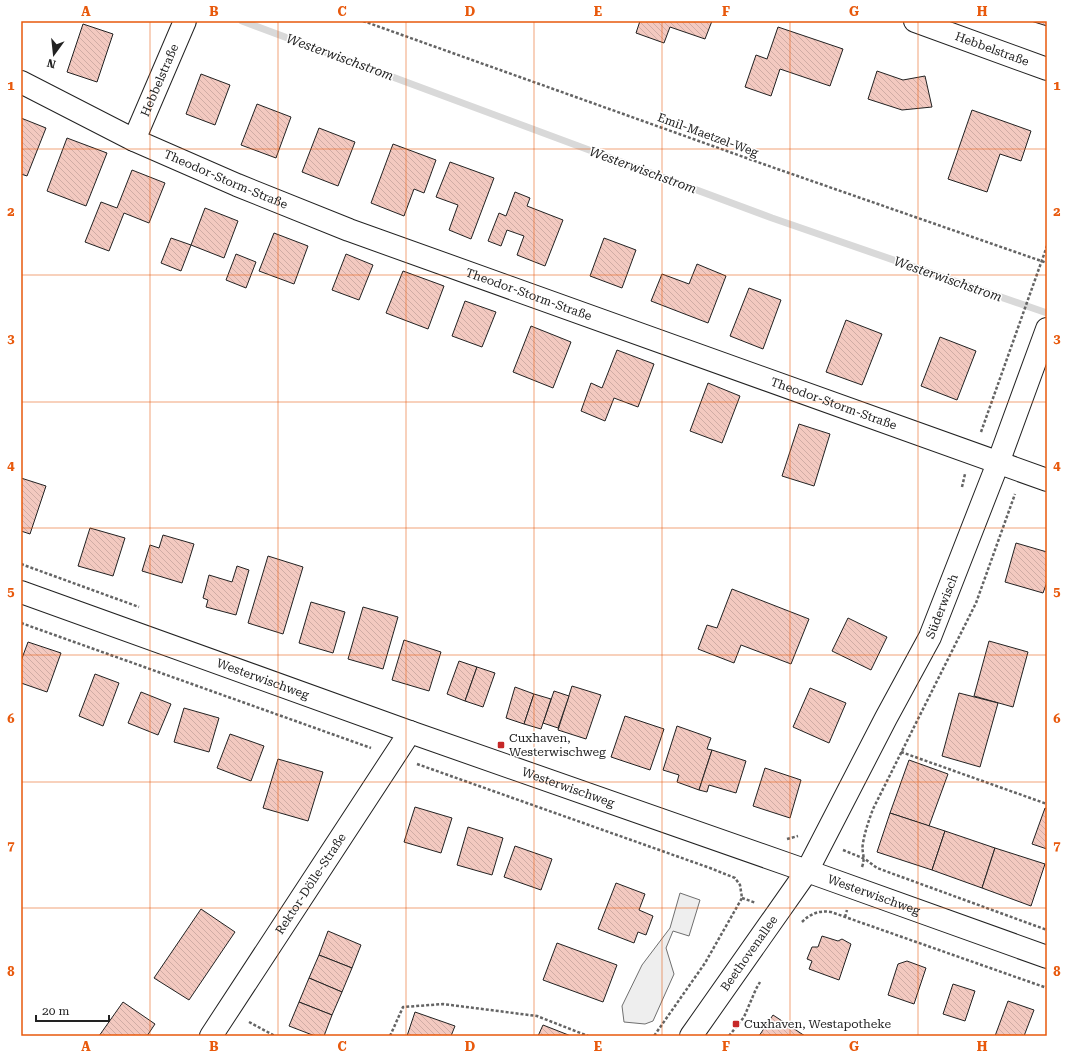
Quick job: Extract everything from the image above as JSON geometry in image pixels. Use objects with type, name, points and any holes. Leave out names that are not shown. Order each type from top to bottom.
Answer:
[{"type":"street","name":"Hebbelstraße","points":[[134,140],[185,21]]},
{"type":"street","name":"Hebbelstraße","points":[[915,21],[1047,69]]},
{"type":"street","name":"Theodor-Storm-Straße","points":[[21,82],[134,140],[237,185],[349,230],[1047,480]]},
{"type":"street","name":"Süderwisch","points":[[807,871],[886,718],[930,638],[998,462],[1047,329]]},
{"type":"street","name":"Westerwischweg","points":[[21,592],[410,732],[1047,957]]},
{"type":"street","name":"Rektor-Dölle-Straße","points":[[211,1036],[410,732]]},
{"type":"street","name":"Beethovenallee","points":[[691,1036],[807,871]]},
{"type":"path","name":"Emil-Maetzel-Weg","points":[[363,21],[766,165],[1047,263]]},
{"type":"path","points":[[959,494],[1047,246]]},
{"type":"path","points":[[901,752],[1047,804]]},
{"type":"path","points":[[865,859],[877,868],[1047,930]]},
{"type":"path","points":[[654,1036],[706,963],[742,898]]},
{"type":"path","points":[[803,920],[814,913],[831,912],[1047,988]]},
{"type":"path","points":[[729,1036],[744,1017],[756,989],[763,978]]},
{"type":"path","points":[[390,1036],[403,1007],[443,1004],[537,1016],[588,1036]]},
{"type":"path","points":[[228,1011],[275,1036]]},
{"type":"shaded area","points":[[680,893],[700,900],[689,936],[673,931],[666,948],[674,974],[653,1021],[645,1024],[624,1022],[622,1006],[642,965],[670,928]]},
{"type":"building","points":[[640,21],[712,21],[705,39],[670,27],[664,43],[636,33]]},
{"type":"building","points":[[1031,21],[1047,21],[1047,26]]},
{"type":"building","points":[[83,24],[113,34],[97,82],[67,72]]},
{"type":"building","points":[[778,27],[843,49],[830,86],[780,69],[771,96],[745,87],[756,55],[767,59]]},
{"type":"building","points":[[877,71],[903,80],[925,76],[932,107],[902,110],[868,99]]},
{"type":"building","points":[[201,74],[230,85],[215,125],[186,114]]},
{"type":"building","points":[[257,104],[291,117],[276,158],[241,145]]},
{"type":"building","points":[[972,110],[1031,131],[1021,161],[1000,154],[987,192],[948,179]]},
{"type":"building","points":[[21,118],[46,128],[27,176],[21,174]]},
{"type":"building","points":[[319,128],[355,142],[338,186],[302,172]]},
{"type":"building","points":[[67,138],[107,153],[86,206],[47,191]]},
{"type":"building","points":[[393,144],[436,160],[424,193],[414,189],[404,216],[371,203]]},
{"type":"building","points":[[450,162],[494,178],[471,239],[449,230],[458,205],[436,197]]},
{"type":"building","points":[[132,170],[165,183],[149,223],[124,213],[109,251],[85,242],[101,202],[117,208]]},
{"type":"building","points":[[515,192],[530,198],[527,206],[563,220],[545,266],[517,255],[524,236],[507,230],[501,246],[488,241],[499,213],[506,216]]},
{"type":"building","points":[[205,208],[238,221],[224,258],[191,245]]},
{"type":"building","points":[[274,233],[308,246],[294,284],[259,271]]},
{"type":"building","points":[[171,238],[191,245],[181,271],[161,263]]},
{"type":"building","points":[[604,238],[636,250],[622,288],[590,276]]},
{"type":"building","points":[[236,254],[256,262],[246,288],[226,280]]},
{"type":"building","points":[[346,254],[373,265],[359,300],[332,290]]},
{"type":"building","points":[[697,264],[726,276],[708,323],[651,301],[662,274],[689,284]]},
{"type":"building","points":[[403,271],[444,286],[428,329],[386,313]]},
{"type":"building","points":[[749,288],[781,300],[763,349],[730,336]]},
{"type":"building","points":[[465,301],[496,312],[482,347],[452,336]]},
{"type":"building","points":[[846,320],[882,334],[862,385],[826,372]]},
{"type":"building","points":[[531,326],[571,342],[553,388],[513,372]]},
{"type":"building","points":[[940,337],[976,351],[957,400],[921,386]]},
{"type":"building","points":[[617,350],[654,364],[638,407],[614,398],[605,421],[581,411],[591,383],[602,388]]},
{"type":"building","points":[[708,383],[740,396],[722,443],[690,431]]},
{"type":"building","points":[[799,424],[830,434],[814,486],[782,476]]},
{"type":"building","points":[[21,478],[46,486],[30,534],[21,531]]},
{"type":"building","points":[[90,528],[125,538],[113,576],[78,566]]},
{"type":"building","points":[[163,535],[194,544],[182,583],[142,571],[150,545],[159,548]]},
{"type":"building","points":[[1016,543],[1047,552],[1047,582],[1043,593],[1005,582]]},
{"type":"building","points":[[268,556],[303,567],[283,634],[248,623]]},
{"type":"building","points":[[237,566],[249,570],[236,615],[206,607],[208,600],[203,598],[209,575],[232,582]]},
{"type":"building","points":[[732,589],[809,619],[791,664],[741,645],[734,663],[698,649],[707,625],[717,628]]},
{"type":"building","points":[[311,602],[345,612],[333,653],[299,643]]},
{"type":"building","points":[[363,607],[398,617],[383,669],[348,659]]},
{"type":"building","points":[[848,618],[887,637],[871,670],[832,651]]},
{"type":"building","points":[[404,640],[441,652],[429,691],[392,680]]},
{"type":"building","points":[[989,641],[1028,652],[1013,707],[974,696]]},
{"type":"building","points":[[28,642],[61,653],[47,692],[21,683],[21,661]]},
{"type":"building","points":[[459,661],[477,667],[465,701],[447,694]]},
{"type":"building","points":[[477,667],[495,673],[483,707],[465,701]]},
{"type":"building","points":[[95,674],[119,683],[103,726],[79,716]]},
{"type":"building","points":[[572,686],[601,695],[586,739],[558,730]]},
{"type":"building","points":[[515,687],[534,694],[524,724],[506,718]]},
{"type":"building","points":[[810,688],[846,703],[829,743],[793,727]]},
{"type":"building","points":[[554,691],[569,696],[558,728],[543,723]]},
{"type":"building","points":[[141,692],[171,704],[158,735],[128,723]]},
{"type":"building","points":[[959,693],[998,703],[980,767],[942,756]]},
{"type":"building","points":[[534,694],[551,699],[541,729],[524,724]]},
{"type":"building","points":[[184,708],[219,718],[209,752],[174,742]]},
{"type":"building","points":[[625,716],[664,729],[650,770],[611,757]]},
{"type":"building","points":[[677,726],[711,738],[707,749],[712,750],[699,790],[677,782],[679,775],[663,770]]},
{"type":"building","points":[[230,734],[264,746],[251,781],[217,768]]},
{"type":"building","points":[[712,750],[746,761],[736,793],[709,785],[707,792],[699,790]]},
{"type":"building","points":[[278,759],[323,772],[308,821],[263,808]]},
{"type":"building","points":[[909,760],[948,774],[929,826],[890,813]]},
{"type":"building","points":[[765,768],[801,780],[790,818],[753,806]]},
{"type":"building","points":[[415,807],[452,818],[441,853],[404,842]]},
{"type":"building","points":[[1045,808],[1047,809],[1047,849],[1032,844]]},
{"type":"building","points":[[890,813],[945,831],[932,870],[877,852]]},
{"type":"building","points":[[468,827],[503,838],[492,875],[457,865]]},
{"type":"building","points":[[945,831],[995,848],[982,888],[932,870]]},
{"type":"building","points":[[515,846],[552,859],[541,890],[504,877]]},
{"type":"building","points":[[995,848],[1045,864],[1031,906],[982,888]]},
{"type":"building","points":[[616,883],[645,894],[639,910],[653,916],[646,935],[638,932],[634,943],[598,929]]},
{"type":"building","points":[[201,909],[235,932],[189,1000],[154,978]]},
{"type":"building","points":[[328,931],[361,945],[352,968],[319,955]]},
{"type":"building","points":[[822,936],[838,941],[842,939],[851,944],[839,980],[809,969],[812,961],[807,959],[812,947],[818,947]]},
{"type":"building","points":[[557,943],[617,965],[603,1002],[543,980]]},
{"type":"building","points":[[319,955],[352,968],[342,992],[309,978]]},
{"type":"building","points":[[907,961],[926,968],[914,1004],[888,995],[898,964]]},
{"type":"building","points":[[309,978],[342,992],[332,1015],[299,1002]]},
{"type":"building","points":[[953,984],[975,991],[965,1021],[943,1014]]},
{"type":"building","points":[[1008,1001],[1034,1010],[1024,1036],[995,1036]]},
{"type":"building","points":[[123,1002],[155,1024],[147,1036],[99,1036]]},
{"type":"building","points":[[299,1002],[332,1015],[324,1036],[315,1036],[289,1026]]},
{"type":"building","points":[[415,1012],[455,1026],[451,1036],[407,1036]]},
{"type":"building","points":[[773,1015],[805,1036],[759,1036]]},
{"type":"building","points":[[543,1025],[571,1036],[538,1036]]},
{"type":"waterway","name":"Westerwischstrom","points":[[242,21],[772,218],[1047,313]]},
{"type":"place","name":"Cuxhaven, Westerwischweg","points":[[501,745]]},
{"type":"place","name":"Cuxhaven, Westapotheke","points":[[736,1024]]}]
